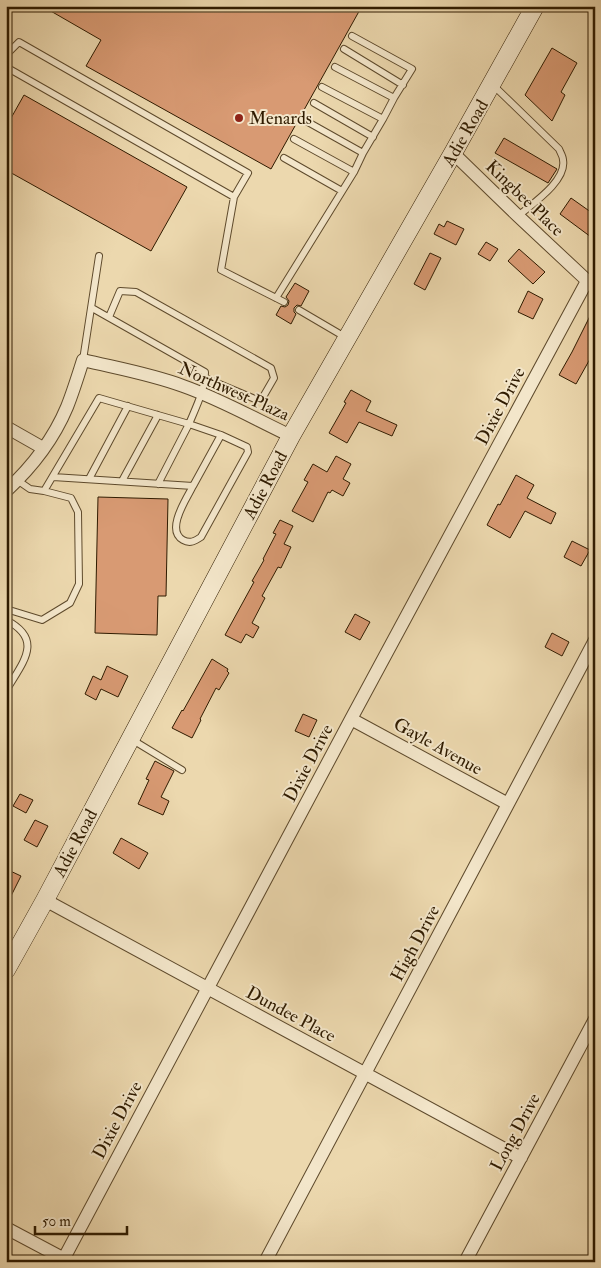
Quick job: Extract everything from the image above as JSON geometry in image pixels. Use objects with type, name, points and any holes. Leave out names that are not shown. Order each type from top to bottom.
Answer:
[{"type":"street","name":"Adie Road","points":[[6,970],[291,436],[493,84],[535,6]]},
{"type":"street","name":"Kingbee Place","points":[[453,153],[591,285]]},
{"type":"street","name":"Dixie Drive","points":[[65,1260],[207,988],[351,719],[591,285]]},
{"type":"street","name":"Northwest Plaza","points":[[82,360],[165,380],[201,393],[291,436]]},
{"type":"street","points":[[6,491],[18,480],[57,427],[66,408],[82,360]]},
{"type":"street","points":[[6,428],[43,448]]},
{"type":"street","name":"High Drive","points":[[264,1262],[595,640]]},
{"type":"street","name":"Gayle Avenue","points":[[351,719],[508,804]]},
{"type":"street","name":"Dundee Place","points":[[44,900],[521,1158]]},
{"type":"street","name":"Long Drive","points":[[465,1262],[595,1019]]},
{"type":"street","points":[[6,1228],[65,1260]]},
{"type":"lane","points":[[276,298],[354,172],[412,69],[352,36]]},
{"type":"lane","points":[[6,55],[19,42],[248,173],[234,197],[221,270],[284,302]]},
{"type":"lane","points":[[344,49],[403,85]]},
{"type":"lane","points":[[6,67],[234,197]]},
{"type":"lane","points":[[335,67],[394,98]]},
{"type":"lane","points":[[493,84],[559,149],[564,161],[562,173],[554,185],[518,216]]},
{"type":"lane","points":[[322,87],[383,119]]},
{"type":"lane","points":[[314,103],[373,136]]},
{"type":"lane","points":[[306,121],[363,153]]},
{"type":"lane","points":[[294,139],[354,172]]},
{"type":"lane","points":[[284,158],[342,191]]},
{"type":"lane","points":[[82,360],[99,256]]},
{"type":"lane","points":[[108,317],[120,291],[136,292],[271,368],[274,378],[263,397],[255,399],[205,378]]},
{"type":"lane","points":[[92,308],[205,372],[201,393],[189,424],[158,484]]},
{"type":"lane","points":[[299,310],[347,338]]},
{"type":"lane","points":[[44,491],[99,398],[189,424],[222,435],[247,447],[248,452],[201,537],[195,541],[185,541],[178,536],[175,529],[178,515],[222,435]]},
{"type":"lane","points":[[89,479],[128,406]]},
{"type":"lane","points":[[122,481],[158,415]]},
{"type":"lane","points":[[53,477],[193,486]]},
{"type":"lane","points":[[6,609],[42,620],[70,603],[79,584],[78,512],[71,498],[30,489],[18,480]]},
{"type":"lane","points":[[6,620],[16,625],[28,642],[26,656],[6,691]]},
{"type":"lane","points":[[130,738],[182,770]]},
{"type":"building","name":"Menards","points":[[42,6],[362,6],[271,169],[86,66],[101,40]]},
{"type":"building","points":[[552,48],[577,63],[561,92],[565,95],[552,121],[525,95]]},
{"type":"building","points":[[24,95],[187,187],[151,251],[6,170],[6,127]]},
{"type":"building","points":[[504,138],[557,169],[548,183],[495,153]]},
{"type":"building","points":[[571,198],[595,215],[595,240],[560,214]]},
{"type":"building","points":[[447,221],[464,229],[456,245],[434,234],[439,224],[444,227]]},
{"type":"building","points":[[486,242],[498,249],[490,261],[478,254]]},
{"type":"building","points":[[519,249],[545,272],[533,284],[508,261]]},
{"type":"building","points":[[430,253],[441,258],[425,290],[414,284]]},
{"type":"building","points":[[295,283],[309,291],[301,306],[297,305],[294,308],[296,314],[291,324],[276,315],[281,306],[285,307],[288,305],[289,301],[286,297]]},
{"type":"building","points":[[528,291],[543,299],[533,319],[518,312]]},
{"type":"building","points":[[595,306],[595,350],[576,384],[559,375]]},
{"type":"building","points":[[351,390],[371,401],[366,411],[397,425],[392,436],[359,422],[347,443],[329,433]]},
{"type":"building","points":[[336,456],[351,464],[343,479],[350,483],[343,496],[332,490],[330,493],[328,492],[313,522],[292,511],[308,482],[304,480],[313,464],[327,472]]},
{"type":"building","points":[[516,475],[534,485],[527,498],[556,513],[551,524],[525,511],[510,538],[487,525]]},
{"type":"building","points":[[98,497],[168,499],[166,596],[158,596],[157,635],[95,633]]},
{"type":"building","points":[[280,520],[293,526],[284,544],[291,547],[281,568],[278,567],[262,596],[265,598],[252,623],[259,627],[253,638],[246,634],[241,643],[225,635],[254,582],[252,581],[276,534],[273,533]]},
{"type":"building","points":[[572,541],[590,550],[581,566],[564,557]]},
{"type":"building","points":[[355,614],[370,622],[360,640],[345,632]]},
{"type":"building","points":[[552,633],[569,642],[562,656],[545,647]]},
{"type":"building","points":[[212,659],[228,669],[229,673],[219,690],[216,688],[192,738],[172,728]]},
{"type":"building","points":[[107,666],[128,676],[118,697],[101,689],[96,700],[85,694],[93,676],[101,680]]},
{"type":"building","points":[[303,714],[317,720],[309,737],[295,731]]},
{"type":"building","points":[[155,761],[174,771],[161,797],[169,801],[163,815],[138,804],[149,780],[146,779]]},
{"type":"building","points":[[20,794],[33,800],[26,813],[13,806]]},
{"type":"building","points":[[35,820],[48,826],[37,847],[24,840]]},
{"type":"building","points":[[121,838],[148,853],[139,869],[113,853]]},
{"type":"building","points":[[6,869],[21,876],[6,906]]},
{"type":"place","name":"Menards","points":[[239,118]]}]
